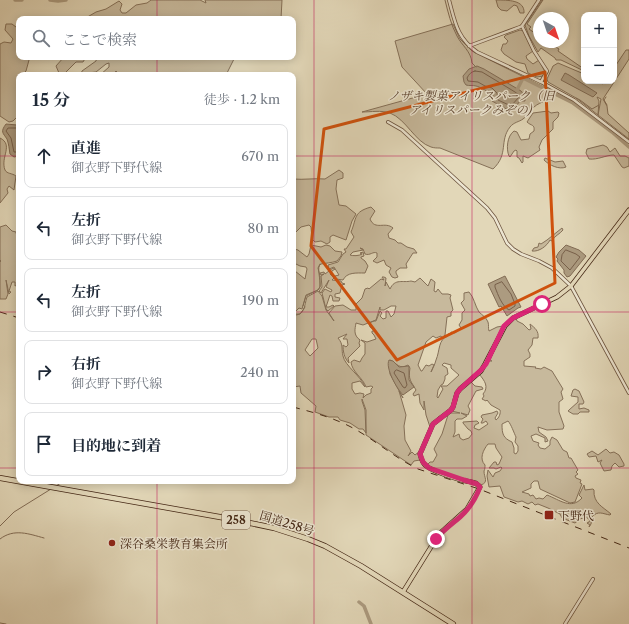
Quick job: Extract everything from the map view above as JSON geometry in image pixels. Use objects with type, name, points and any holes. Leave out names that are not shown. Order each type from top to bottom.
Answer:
[{"type":"highway","name":"国道258号","points":[[0,477],[16,479]]},
{"type":"highway","name":"国道258号","points":[[0,477],[16,480]]},
{"type":"highway","name":"国道258号","points":[[38,484],[231,519],[288,532],[308,539],[340,554],[459,624]]},
{"type":"highway","name":"国道258号","points":[[42,484],[55,487]]},
{"type":"highway","name":"国道258号","points":[[404,591],[453,624]]},
{"type":"main road","points":[[404,591],[439,534],[467,509],[480,487],[477,484],[455,478],[425,465],[420,454],[433,424],[451,410],[460,389],[486,364],[501,331],[509,321],[557,297],[571,286],[629,210]]},
{"type":"street","points":[[449,0],[458,31],[469,46],[477,52],[541,82],[574,100],[629,142]]},
{"type":"street","points":[[469,46],[522,26],[539,0]]},
{"type":"street","points":[[522,26],[534,51],[547,71],[541,82]]},
{"type":"street","points":[[388,122],[402,130],[487,208],[495,218],[505,239],[513,249],[520,254],[539,261],[552,268],[571,286],[629,393]]},
{"type":"street","points":[[565,624],[593,579]]},
{"type":"highlighted area","points":[[545,72],[555,283],[397,360],[311,246],[324,129]]},
{"type":"green space","points":[[151,0],[200,0],[206,3],[205,0],[282,0],[281,16],[89,16],[106,9],[119,1],[122,4],[120,10],[122,13],[126,13],[136,5],[147,3]]},
{"type":"green space","points":[[496,0],[519,3],[524,9],[524,13],[520,13],[517,6],[514,5],[507,11],[501,10],[498,7]]},
{"type":"green space","points":[[542,0],[543,0],[535,12]]},
{"type":"green space","points":[[533,13],[527,24],[531,27],[529,29],[533,32],[533,43],[529,36],[525,25]]},
{"type":"green space","points":[[6,24],[12,24],[16,27],[16,60],[29,60],[25,72],[16,72],[16,118],[9,122],[0,116],[0,44],[4,42],[11,43],[13,39],[5,30]]},
{"type":"green space","name":"ノザキ製菓アイリスパーク（旧 アイリスパークみぞの)","points":[[453,24],[460,39],[472,51],[554,92],[547,100],[534,107],[525,118],[510,127],[505,137],[501,158],[493,169],[440,148],[425,144],[415,136],[401,120],[390,113],[380,111],[362,112],[427,94],[402,67],[395,41]]},
{"type":"green space","points":[[520,30],[524,31],[533,51],[526,56],[527,59],[533,64],[539,60],[545,72],[543,76],[537,77],[528,73],[525,64],[516,62],[504,54],[501,50],[503,44],[506,44],[508,41],[504,37]]},
{"type":"green space","points":[[536,48],[541,48],[538,52]]},
{"type":"green space","points":[[541,48],[557,48],[559,49],[558,51],[581,67],[581,70],[561,60],[556,60]]},
{"type":"green space","points":[[626,50],[629,50],[629,59],[617,77],[617,64]]},
{"type":"green space","points":[[61,60],[84,60],[83,62],[76,62],[66,72],[59,72],[56,66]]},
{"type":"green space","points":[[234,60],[228,72],[103,72],[109,67],[109,63],[96,72],[82,72],[96,61]]},
{"type":"green space","points":[[558,63],[581,73],[581,84],[613,84],[603,99],[607,106],[608,114],[629,133],[629,139],[576,98],[548,82],[547,79],[553,66]],"holes":[[[597,97],[601,99],[598,115],[599,101]]]},
{"type":"green space","points":[[548,111],[551,113],[559,113],[558,117],[553,122],[553,129],[542,140],[539,147],[540,150],[528,158],[523,156],[522,163],[517,157],[516,150],[510,157],[507,146],[512,133],[514,131],[517,132],[521,140],[529,139],[530,134],[534,131],[534,129],[533,126],[527,122],[533,113]]},
{"type":"green space","points":[[0,138],[6,144],[4,160],[5,170],[16,176],[14,190],[9,186],[7,189],[8,193],[0,203]]},
{"type":"green space","points":[[603,145],[607,147],[610,152],[615,148],[620,156],[629,158],[629,166],[624,168],[622,167],[614,155],[589,159],[586,153],[587,149]]},
{"type":"green space","points":[[545,158],[555,162],[563,161],[566,167],[560,168],[549,164],[544,160]]},
{"type":"green space","points":[[339,170],[343,173],[343,178],[337,180],[336,189],[339,205],[346,206],[356,214],[352,221],[346,240],[333,235],[330,237],[330,242],[327,244],[321,241],[315,242],[312,239],[311,227],[309,225],[301,227],[296,232],[296,179],[325,179]]},
{"type":"green space","points":[[371,207],[375,211],[370,219],[372,223],[377,225],[387,225],[393,228],[388,234],[389,238],[414,249],[417,253],[413,253],[406,264],[407,268],[400,268],[396,271],[398,277],[395,278],[392,277],[389,272],[391,268],[386,265],[384,260],[377,263],[373,261],[377,257],[377,253],[365,254],[363,249],[360,248],[363,250],[353,252],[350,255],[359,255],[363,252],[364,256],[361,258],[368,266],[365,273],[349,274],[343,280],[336,279],[335,276],[339,275],[334,267],[329,269],[328,265],[338,262],[346,252],[344,249],[346,249],[354,237],[351,232],[358,213]]},
{"type":"green space","points":[[6,225],[12,231],[16,232],[16,286],[15,282],[12,282],[9,291],[11,292],[9,294],[6,280],[8,294],[6,299],[0,299],[0,227]]},
{"type":"green space","points":[[562,228],[563,230],[552,241],[550,240],[540,250],[532,251],[534,248],[538,247],[539,243],[541,244]]},
{"type":"green space","points":[[311,245],[321,247],[326,245],[330,246],[335,251],[342,252],[337,261],[320,265],[320,287],[318,290],[306,295],[302,309],[299,308],[296,311],[296,272],[305,279],[307,269],[306,267],[296,264],[296,250],[307,257]]},
{"type":"green space","points":[[333,268],[335,269],[330,274],[334,278],[332,280],[341,281],[345,284],[342,285],[340,293],[335,294],[335,297],[340,298],[339,301],[333,301],[332,296],[330,295],[326,307],[334,306],[328,311],[326,309],[322,293],[325,289],[331,292],[332,290],[326,287],[329,280],[321,293],[319,291],[322,287],[321,276],[324,274],[321,275],[320,273],[324,272],[325,274]]},
{"type":"green space","points":[[382,277],[386,278],[385,286],[386,282],[390,289],[394,283],[408,281],[415,282],[420,278],[428,286],[431,279],[435,282],[434,291],[436,292],[438,289],[442,294],[451,295],[450,298],[453,310],[451,312],[451,316],[447,317],[445,335],[442,338],[441,336],[436,338],[433,336],[426,342],[418,365],[421,371],[426,365],[429,366],[432,364],[434,365],[431,372],[435,363],[442,340],[448,336],[448,334],[451,334],[451,332],[455,333],[461,328],[459,325],[462,320],[462,313],[465,310],[461,303],[464,300],[464,293],[469,292],[472,296],[479,312],[487,320],[489,331],[503,326],[490,355],[482,367],[460,387],[451,408],[446,413],[438,417],[430,427],[424,401],[424,410],[420,403],[419,394],[414,396],[413,394],[416,390],[411,382],[409,372],[410,368],[408,365],[402,367],[390,360],[390,374],[403,398],[399,391],[406,415],[404,426],[405,440],[411,451],[408,456],[412,452],[415,455],[420,451],[420,460],[414,461],[411,465],[366,435],[363,429],[359,429],[350,423],[340,420],[338,417],[329,417],[315,412],[316,406],[301,393],[300,386],[296,387],[296,315],[302,312],[307,297],[318,291],[322,296],[326,310],[334,321],[329,313],[335,306],[343,305],[351,310],[356,310],[356,304],[362,298],[365,289],[369,289],[381,279],[384,280]],"holes":[[[391,306],[396,306],[394,314],[391,317],[388,311],[386,311],[386,318],[383,319],[380,316],[382,313],[380,311],[376,321],[369,323],[370,327],[375,331],[372,331],[372,333],[376,339],[367,342],[361,340],[365,343],[365,354],[360,362],[354,360],[351,362],[353,369],[366,387],[373,387],[371,389],[371,393],[363,398],[364,394],[355,394],[352,389],[352,383],[360,381],[365,387],[344,360],[342,345],[338,338],[347,334],[343,339],[347,339],[348,345],[346,347],[343,345],[343,347],[345,357],[349,363],[348,358],[360,346],[360,340],[356,336],[355,332],[356,323],[363,325],[376,320],[380,307],[380,310],[384,310]],[[312,339],[316,339],[318,348],[310,356],[305,350]],[[444,363],[451,365],[451,368],[459,375],[447,386],[441,386],[443,389],[438,398],[438,390],[441,385],[443,384],[445,376],[448,374],[447,368],[442,365]],[[362,399],[366,410],[366,433],[365,410]]]},
{"type":"green space","points":[[516,318],[517,321],[529,330],[531,329],[530,324],[538,333],[538,338],[533,338],[532,345],[528,350],[530,357],[524,361],[524,366],[541,369],[544,367],[552,371],[563,389],[561,392],[563,399],[559,402],[559,412],[564,426],[563,429],[547,430],[538,427],[539,432],[546,437],[548,441],[545,442],[545,438],[536,434],[531,436],[533,441],[539,443],[538,445],[540,448],[545,449],[550,445],[552,437],[557,440],[563,450],[567,452],[569,458],[571,458],[578,470],[576,472],[578,474],[575,476],[581,480],[580,483],[582,484],[575,502],[570,503],[540,489],[538,481],[534,481],[531,484],[531,488],[522,492],[529,494],[530,496],[533,495],[536,499],[543,499],[547,495],[570,504],[578,502],[582,498],[579,495],[584,485],[585,490],[593,489],[597,501],[611,514],[598,513],[594,515],[592,517],[591,524],[589,527],[590,525],[587,523],[590,520],[586,517],[575,523],[562,518],[560,514],[538,504],[535,505],[532,502],[528,504],[522,501],[518,502],[504,497],[500,486],[489,487],[487,476],[488,470],[493,477],[495,473],[500,471],[502,468],[489,468],[494,462],[496,462],[497,465],[499,464],[502,457],[495,444],[488,444],[483,452],[482,460],[485,465],[485,483],[481,485],[477,481],[464,479],[431,468],[427,465],[430,462],[433,462],[437,455],[434,449],[442,434],[448,415],[451,413],[460,413],[452,411],[458,393],[470,381],[475,386],[482,387],[483,389],[476,391],[468,406],[470,410],[468,415],[461,413],[467,416],[455,421],[455,432],[453,437],[459,434],[460,438],[463,440],[469,438],[472,434],[463,422],[477,421],[479,423],[475,425],[474,428],[479,430],[488,424],[486,421],[481,423],[483,419],[481,417],[482,415],[497,411],[498,413],[495,418],[496,420],[499,417],[500,410],[491,405],[487,400],[482,399],[486,386],[479,374],[489,361],[492,361],[490,360],[500,337],[511,322]],"holes":[[[508,421],[516,437],[515,442],[518,446],[518,451],[516,454],[514,453],[512,442],[507,439],[503,433],[502,424]]]},
{"type":"green space","points":[[575,389],[579,391],[584,402],[583,404],[579,404],[579,409],[584,408],[589,410],[589,412],[573,414],[568,411],[578,402],[578,397],[571,396],[573,390]]},
{"type":"green space","points":[[606,449],[610,453],[614,452],[619,455],[624,466],[619,467],[615,463],[611,470],[604,471],[600,463],[602,460],[598,462],[596,456],[589,457],[587,454],[592,451],[598,455]]},
{"type":"water","points":[[477,66],[521,91],[525,96],[525,101],[520,101],[513,110],[508,110],[492,101],[493,95],[490,93],[477,86],[466,85],[463,76],[469,69]]},
{"type":"water","points":[[565,73],[597,93],[593,97],[561,80]]},
{"type":"water","points":[[6,124],[16,125],[16,157],[10,154],[7,139],[3,134]]},
{"type":"water","points":[[566,245],[579,250],[586,256],[570,276],[567,277],[556,257]]},
{"type":"water","points":[[505,276],[521,307],[507,316],[501,306],[499,307],[488,284]]},
{"type":"water","points":[[389,360],[393,361],[399,367],[409,366],[409,380],[414,387],[403,395],[390,373],[388,364]]},
{"type":"waterway","points":[[15,0],[22,0]]},
{"type":"waterway","points":[[50,0],[66,0]]},
{"type":"waterway","points":[[445,0],[455,32],[468,52],[472,63],[476,67]]},
{"type":"waterway","points":[[517,90],[523,78],[573,103],[612,132],[629,147]]},
{"type":"waterway","points":[[606,97],[604,100],[607,105]]},
{"type":"waterway","points":[[576,98],[592,109],[599,105]]},
{"type":"waterway","points":[[303,306],[306,296],[318,290],[320,287],[318,268],[320,264]]},
{"type":"waterway","points":[[296,314],[300,314],[305,307]]},
{"type":"waterway","points":[[0,526],[14,512],[51,489]]},
{"type":"waterway","points":[[0,539],[16,533],[44,538]]},
{"type":"waterway","points":[[359,602],[364,606],[371,624]]},
{"type":"waterway","points":[[0,623],[6,624]]},
{"type":"railway","points":[[0,312],[16,317]]},
{"type":"railway","points":[[296,408],[328,417],[349,426],[418,469],[479,489],[629,548]]},
{"type":"place","name":"下野代","points":[[549,515]]},
{"type":"place","name":"深谷桑栄教育集会所","points":[[112,543]]},
{"type":"route","points":[[436,539],[439,534],[462,516],[480,487],[477,484],[429,468],[425,465],[420,454],[433,424],[436,420],[451,410],[460,389],[486,364],[504,326],[513,318],[542,304]]}]
